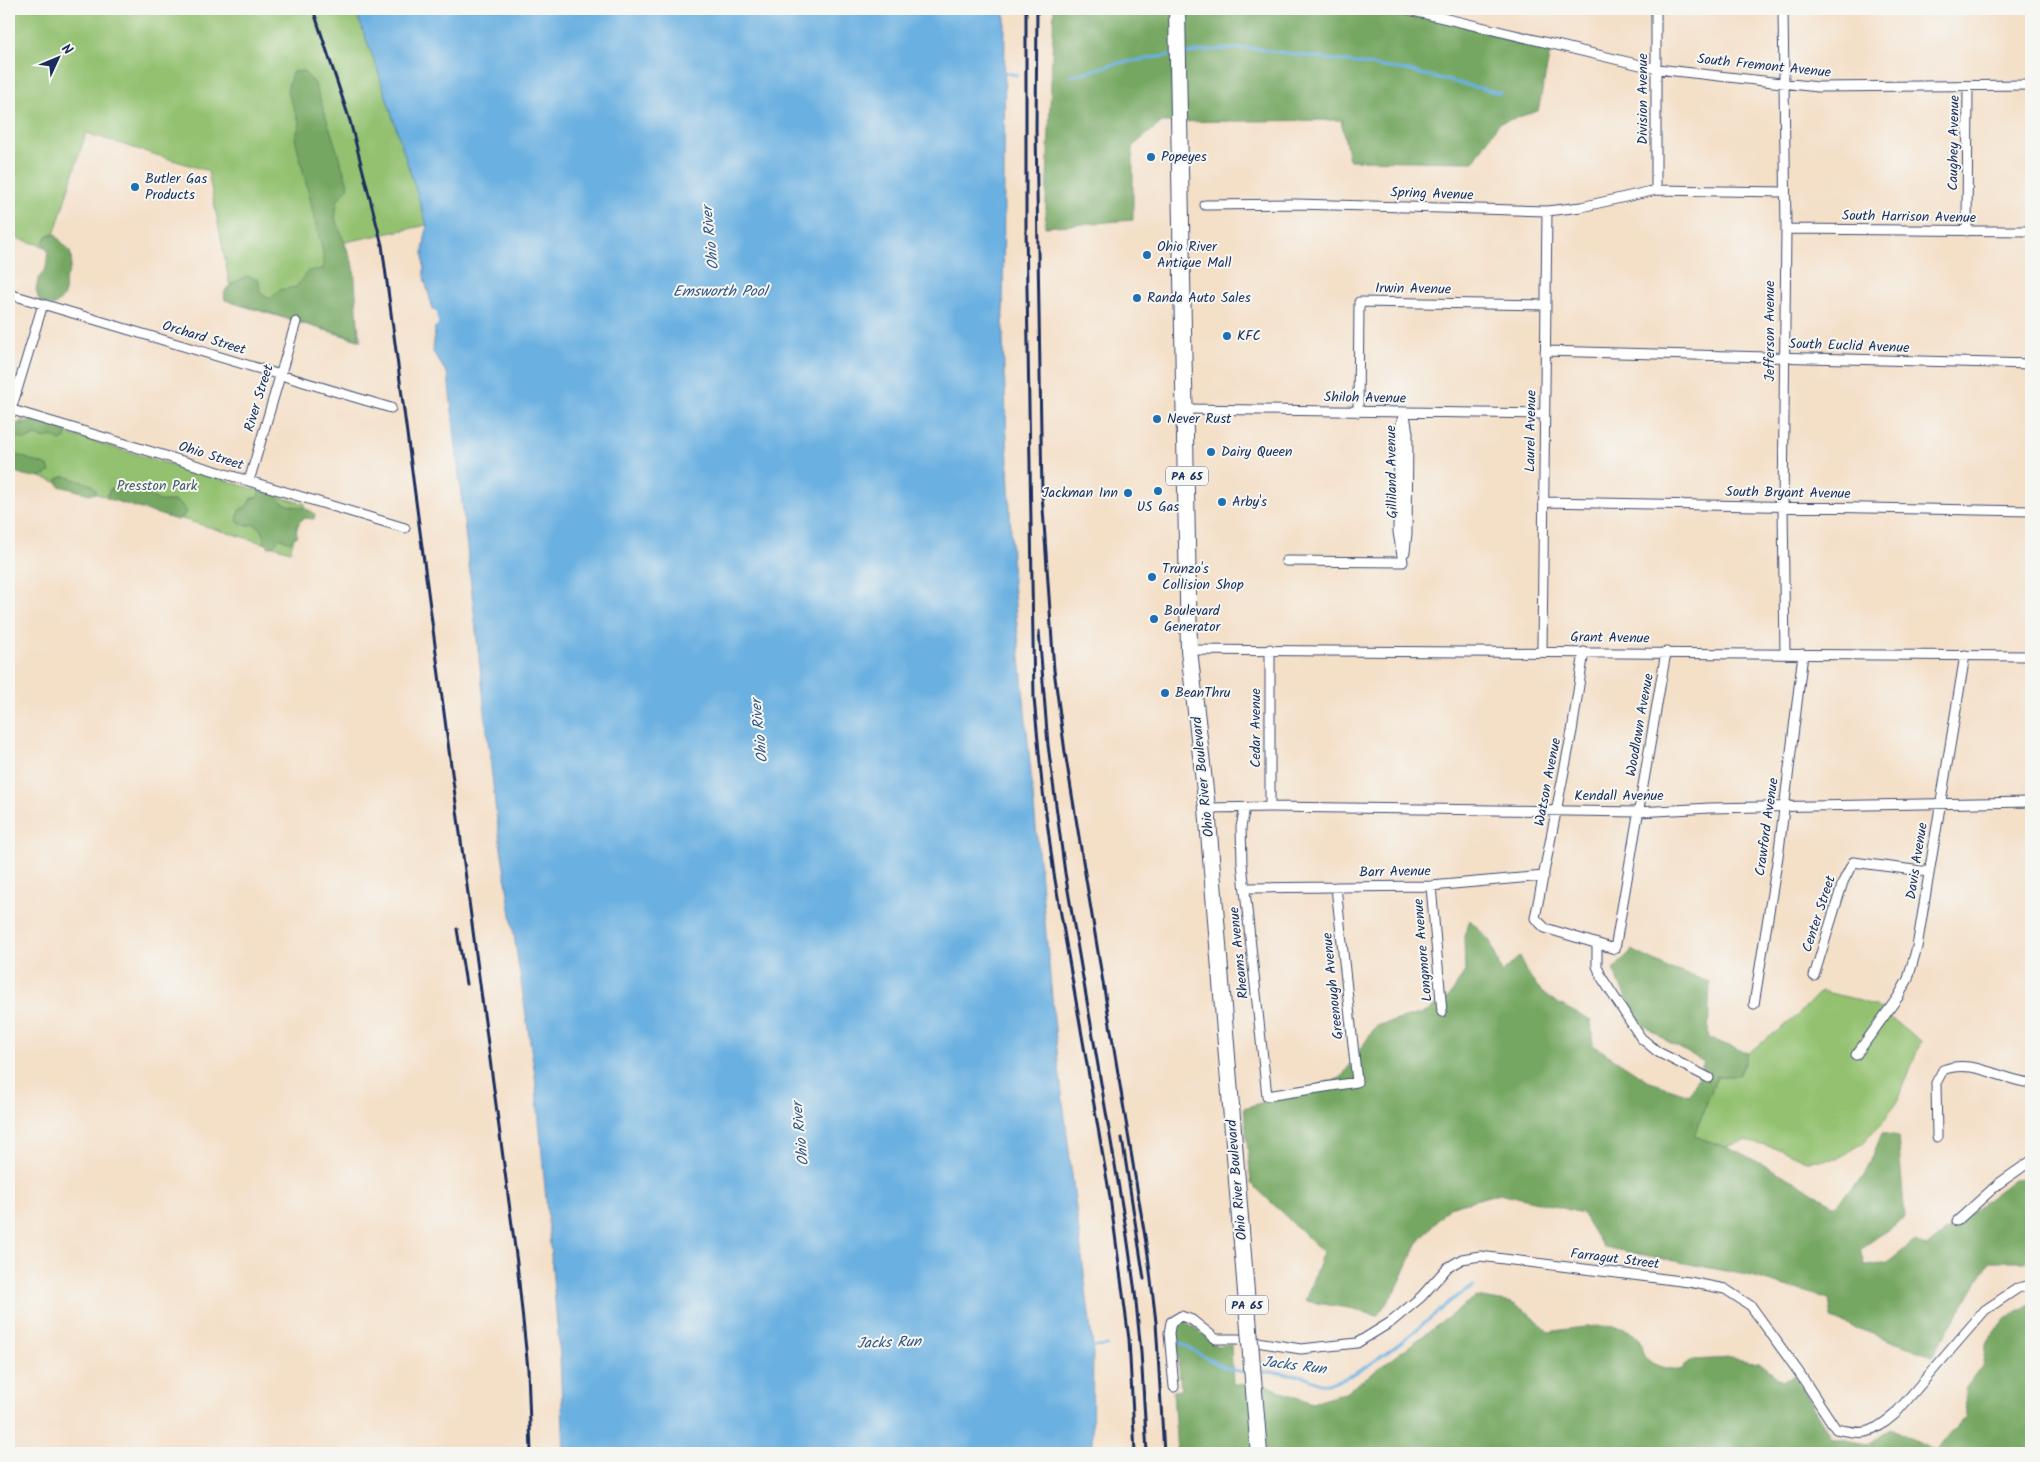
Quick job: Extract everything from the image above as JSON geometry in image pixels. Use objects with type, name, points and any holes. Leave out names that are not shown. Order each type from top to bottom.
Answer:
[{"type":"highway","name":"Ohio River Boulevard","points":[[1177,9],[1178,146],[1186,409],[1189,650],[1207,808],[1259,1453]]},
{"type":"street","name":"South Fremont Avenue","points":[[1405,9],[1657,69],[1818,87],[2031,85]]},
{"type":"street","name":"Division Avenue","points":[[1656,9],[1656,190]]},
{"type":"street","name":"Jefferson Avenue","points":[[1783,9],[1782,83],[1786,229],[1783,507],[1786,654]]},
{"type":"street","name":"Caughey Avenue","points":[[1967,232],[1968,86]]},
{"type":"street","points":[[1656,190],[1785,192]]},
{"type":"street","name":"Spring Avenue","points":[[1205,205],[1296,204],[1546,211],[1581,207],[1656,190]]},
{"type":"street","name":"Laurel Avenue","points":[[1542,651],[1546,211]]},
{"type":"street","name":"South Harrison Avenue","points":[[1786,229],[1967,232],[2031,231]]},
{"type":"street","name":"Orchard Street","points":[[9,294],[391,408]]},
{"type":"street","name":"Irwin Avenue","points":[[1358,412],[1359,302],[1546,305]]},
{"type":"street","points":[[10,410],[43,304]]},
{"type":"street","name":"River Street","points":[[249,481],[296,322]]},
{"type":"street","name":"South Euclid Avenue","points":[[1546,351],[2031,364]]},
{"type":"street","name":"Shiloh Avenue","points":[[1186,409],[1544,414]]},
{"type":"street","name":"Ohio Street","points":[[10,410],[405,528]]},
{"type":"street","name":"Gilliland Avenue","points":[[1286,561],[1403,562],[1407,533],[1408,433],[1404,412]]},
{"type":"street","name":"South Bryant Avenue","points":[[1544,502],[2031,511]]},
{"type":"street","name":"Grant Avenue","points":[[1189,650],[1270,649],[2031,656]]},
{"type":"street","name":"Cedar Avenue","points":[[1270,649],[1270,807]]},
{"type":"street","name":"Watson Avenue","points":[[1584,652],[1558,809],[1536,918],[1545,928],[1597,945]]},
{"type":"street","name":"Woodlawn Avenue","points":[[1597,945],[1615,950],[1666,652]]},
{"type":"street","name":"Crawford Avenue","points":[[1754,1004],[1784,807],[1804,654]]},
{"type":"street","name":"Davis Avenue","points":[[1856,1055],[1898,997],[1908,978],[1917,947],[1965,655]]},
{"type":"street","name":"Kendall Avenue","points":[[1207,808],[1558,809],[1639,812],[1940,802],[2031,802]]},
{"type":"street","name":"Rheams Avenue","points":[[1244,808],[1241,827],[1242,863],[1267,1096]]},
{"type":"street","name":"Center Street","points":[[1814,976],[1843,882],[1853,862],[1929,872]]},
{"type":"street","name":"Barr Avenue","points":[[1246,888],[1431,886],[1544,876]]},
{"type":"street","name":"Longmore Avenue","points":[[1431,886],[1442,1012]]},
{"type":"street","name":"Greenough Avenue","points":[[1267,1096],[1357,1082],[1336,887]]},
{"type":"street","points":[[1597,945],[1597,966],[1602,978],[1641,1038],[1658,1052],[1709,1078]]},
{"type":"street","points":[[1937,1137],[1936,1083],[1942,1070],[1957,1066],[1967,1066],[2000,1077],[2031,1083]]},
{"type":"street","points":[[1957,1221],[1998,1184],[2031,1161]]},
{"type":"street","name":"Farragut Street","points":[[1174,1386],[1169,1333],[1170,1322],[1181,1316],[1192,1320],[1216,1339],[1238,1339],[1300,1349],[1357,1343],[1391,1322],[1421,1297],[1447,1268],[1462,1260],[1480,1256],[1689,1282],[1725,1289],[1751,1306],[1800,1374],[1836,1429],[1862,1434],[1883,1424],[1895,1414],[1985,1310],[2018,1288],[2031,1285]]},
{"type":"green space","points":[[9,9],[355,9],[377,68],[427,225],[341,243],[361,341],[230,302],[232,296],[208,171],[86,133],[50,248],[9,236]]},
{"type":"green space","points":[[1054,9],[1405,9],[1552,43],[1538,111],[1499,123],[1473,162],[1349,160],[1341,120],[1162,122],[1133,146],[1133,220],[1045,227]]},
{"type":"green space","points":[[303,71],[315,84],[349,187],[338,199],[335,218],[354,267],[359,339],[225,300],[224,295],[227,288],[247,276],[259,280],[260,293],[270,299],[279,290],[296,287],[308,271],[323,269],[323,253],[295,138],[300,124],[287,91],[292,72]]},
{"type":"green space","points":[[55,234],[70,252],[71,260],[70,269],[65,280],[66,289],[64,295],[53,306],[40,302],[36,291],[38,280],[46,268],[48,251],[43,242],[48,235]]},
{"type":"green space","points":[[33,417],[62,426],[67,432],[66,438],[60,441],[51,436],[45,439],[36,435],[25,440],[12,435],[12,428],[17,423],[25,424]]},
{"type":"green space","name":"Presston Park","points":[[21,420],[305,504],[290,551],[9,468]]},
{"type":"green space","points":[[9,455],[17,455],[48,466],[50,472],[34,477],[9,469]]},
{"type":"green space","points":[[65,476],[92,485],[96,491],[94,494],[90,494],[59,486],[57,479]]},
{"type":"green space","points":[[110,489],[137,490],[160,501],[175,501],[182,505],[186,512],[183,517],[177,520],[106,498]]},
{"type":"green space","points":[[266,489],[275,492],[278,498],[287,505],[304,508],[315,514],[314,519],[304,518],[296,525],[297,536],[290,542],[281,538],[270,548],[264,542],[263,533],[259,528],[254,524],[247,526],[237,521],[239,510],[247,506],[251,498],[258,497],[259,492]]},
{"type":"green space","points":[[1470,920],[1490,941],[1502,973],[1520,956],[1526,970],[1540,989],[1557,1002],[1591,1021],[1593,1045],[1650,1082],[1690,1095],[1704,1062],[1667,1041],[1637,1020],[1613,970],[1632,950],[1668,968],[1710,982],[1708,1038],[1748,1053],[1739,1076],[1717,1076],[1694,1136],[1737,1151],[1798,1183],[1834,1206],[1865,1175],[1882,1133],[1898,1136],[1905,1218],[1860,1249],[1864,1265],[1886,1264],[1915,1241],[1927,1246],[2014,1179],[2031,1177],[2031,1261],[1990,1261],[1932,1356],[1832,1319],[1829,1299],[1751,1276],[1603,1247],[1582,1213],[1500,1193],[1449,1207],[1417,1244],[1396,1290],[1377,1316],[1354,1309],[1305,1301],[1323,1252],[1251,1183],[1244,1108],[1341,1078],[1376,1026],[1427,1012],[1450,996],[1465,971],[1464,936]]},
{"type":"green space","points":[[1821,991],[1875,1006],[1921,1041],[1899,1098],[1885,1120],[1862,1144],[1837,1159],[1806,1161],[1779,1149],[1745,1141],[1725,1147],[1694,1136],[1717,1076],[1739,1076],[1748,1053],[1796,1017]]},
{"type":"green space","points":[[1476,1297],[1512,1303],[1533,1316],[1548,1332],[1592,1326],[1625,1329],[1633,1333],[1641,1342],[1646,1358],[1654,1364],[1664,1367],[1680,1370],[1693,1360],[1731,1358],[1759,1363],[1782,1381],[1794,1376],[1831,1437],[1867,1444],[1891,1428],[1935,1450],[1966,1416],[1965,1389],[1982,1366],[1987,1341],[2005,1318],[2031,1304],[2031,1453],[1523,1453],[1507,1451],[1504,1453],[1177,1453],[1173,1391],[1181,1390],[1175,1326],[1182,1322],[1191,1325],[1218,1346],[1231,1344],[1233,1384],[1265,1385],[1312,1403],[1345,1393]]},
{"type":"water","name":"Emsworth Pool","points":[[355,9],[1005,9],[1003,343],[1013,583],[1058,1061],[1093,1347],[1092,1453],[564,1453],[560,1357],[535,1075],[497,821],[448,375],[433,352],[435,331],[432,306],[424,277],[423,251],[427,225],[377,68]]},
{"type":"pier","points":[[434,310],[437,312],[438,324],[432,327],[430,311]]},
{"type":"waterway","points":[[1183,54],[1210,50],[1251,48],[1405,70],[1500,93]]},
{"type":"waterway","points":[[1071,76],[1119,63],[1172,55]]},
{"type":"waterway","points":[[1001,72],[1017,75]]},
{"type":"waterway","name":"Jacks Run","points":[[1257,1372],[1297,1375],[1321,1383],[1335,1381],[1352,1375],[1389,1351],[1452,1300],[1474,1286]]},
{"type":"waterway","name":"Jacks Run","points":[[1178,1341],[1229,1369],[1248,1372]]},
{"type":"waterway","name":"Jacks Run","points":[[1090,1347],[1107,1346]]},
{"type":"railway","points":[[313,9],[350,121],[382,245],[517,1263],[528,1369],[531,1453]]},
{"type":"railway","points":[[1026,9],[1026,229],[1034,698],[1042,784],[1054,874],[1110,1197],[1129,1339],[1135,1453]]},
{"type":"railway","points":[[1037,9],[1036,129],[1042,494],[1054,670],[1065,752],[1148,1255],[1156,1322],[1164,1453]]},
{"type":"railway","points":[[1039,631],[1048,745],[1065,873],[1126,1229],[1135,1292],[1141,1352],[1147,1453]]},
{"type":"railway","points":[[457,929],[466,984]]},
{"type":"railway","points":[[1122,1138],[1144,1279]]},
{"type":"place","name":"Popeyes","points":[[1151,157]]},
{"type":"place","name":"Butler Gas Products","points":[[135,187]]},
{"type":"place","name":"Ohio River Antique Mall","points":[[1147,255]]},
{"type":"place","name":"Randa Auto Sales","points":[[1137,298]]},
{"type":"place","name":"KFC","points":[[1227,336]]},
{"type":"place","name":"Never Rust","points":[[1157,419]]},
{"type":"place","name":"Dairy Queen","points":[[1211,452]]},
{"type":"place","name":"US Gas","points":[[1158,491]]},
{"type":"place","name":"Jackman Inn","points":[[1128,493]]},
{"type":"place","name":"Arby's","points":[[1222,502]]},
{"type":"place","name":"Trunzo's Collision Shop","points":[[1152,577]]},
{"type":"place","name":"Boulevard Generator","points":[[1154,619]]},
{"type":"place","name":"BeanThru","points":[[1165,693]]},
{"type":"water label","name":"Ohio River","points":[[711,238]]},
{"type":"water label","name":"Ohio River","points":[[760,731]]},
{"type":"water label","name":"Ohio River","points":[[801,1134]]}]
